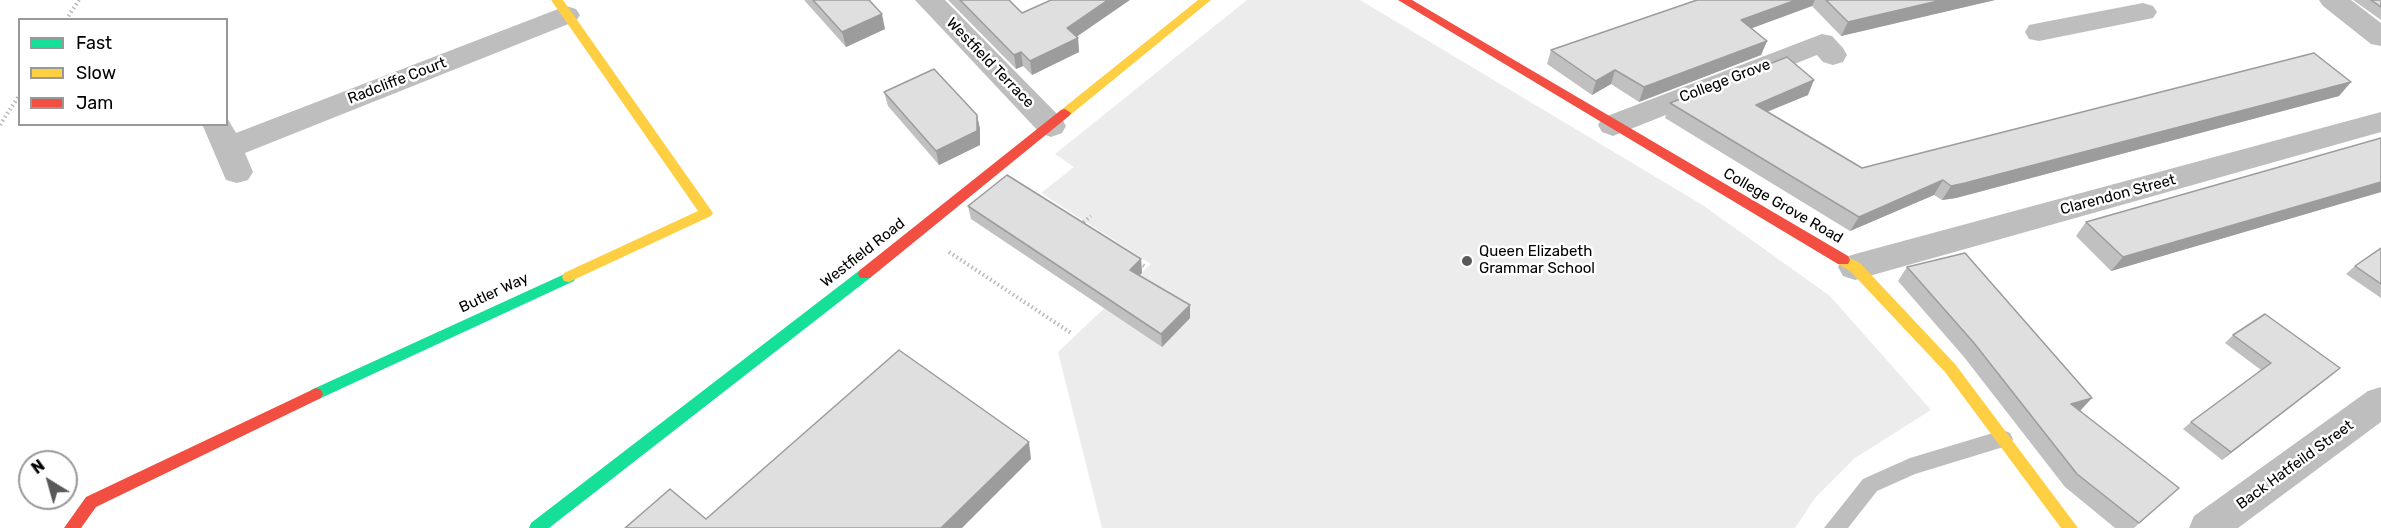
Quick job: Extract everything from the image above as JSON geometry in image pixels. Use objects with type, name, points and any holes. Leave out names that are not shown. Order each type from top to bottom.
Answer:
[{"type":"street","name":"Westfield Terrace","points":[[929,0],[1051,126]]},
{"type":"street","name":"Westfield Road","points":[[537,528],[918,232],[1205,0]]},
{"type":"street","name":"College Grove Road","points":[[1404,0],[1855,267],[1950,368],[2070,528]]},
{"type":"street","points":[[2069,0],[2092,22]]},
{"type":"street","points":[[2333,0],[2374,25]]},
{"type":"street","name":"Radcliffe Court","points":[[228,148],[562,7]]},
{"type":"street","name":"Butler Way","points":[[72,528],[91,502],[206,445],[706,213],[562,7]]},
{"type":"street","points":[[2039,32],[2143,12]]},
{"type":"street","name":"College Grove","points":[[1613,125],[1822,43],[1833,55]]},
{"type":"street","name":"Clarendon Street","points":[[1855,267],[2381,122]]},
{"type":"street","name":"Back Hatfeild Street","points":[[2208,528],[2381,402]]},
{"type":"lane","points":[[1835,528],[1870,485],[1910,467],[2003,439]]},
{"type":"path","points":[[67,18],[79,0]]},
{"type":"path","points":[[0,125],[18,97]]},
{"type":"path","points":[[1080,225],[1091,216]]},
{"type":"path","points":[[1070,219],[1089,231]]},
{"type":"path","points":[[918,232],[1071,333]]},
{"type":"path","points":[[1137,261],[1146,267]]},
{"type":"shaded area","name":"Queen Elizabeth Grammar School","points":[[1247,0],[1360,0],[1704,206],[1830,296],[1931,410],[1855,458],[1815,498],[1795,528],[1102,528],[1058,352],[1151,264],[1041,193],[1074,167],[1055,154]]},
{"type":"building","points":[[813,0],[869,0],[882,14],[842,32]]},
{"type":"building","points":[[960,0],[1009,0],[1022,13],[1051,0],[1108,0],[1067,28],[1078,38],[1030,61],[1021,52],[1014,55]]},
{"type":"building","points":[[1697,0],[1796,0],[1741,20],[1767,41],[1644,87],[1615,70],[1596,81],[1551,50]]},
{"type":"building","points":[[1826,0],[1942,0],[1848,22]]},
{"type":"building","points":[[2371,0],[2381,0],[2381,7]]},
{"type":"building","points":[[2314,53],[2351,82],[1965,183],[1951,186],[1943,180],[1859,217],[1670,103],[1787,57],[1814,80],[1756,105],[1862,168]]},
{"type":"building","points":[[934,69],[977,115],[977,131],[936,151],[884,92]]},
{"type":"building","points":[[2381,138],[2381,182],[2123,257],[2086,222]]},
{"type":"building","points":[[1007,175],[1141,259],[1130,270],[1190,305],[1161,334],[968,206]]},
{"type":"building","points":[[2381,248],[2381,284],[2355,266]]},
{"type":"building","points":[[1965,253],[2092,398],[2071,404],[2179,488],[2139,523],[2077,474],[1974,343],[1907,267]]},
{"type":"building","points":[[2265,314],[2340,368],[2231,452],[2191,422],[2271,363],[2233,335]]},
{"type":"building","points":[[899,350],[1029,442],[941,528],[625,528],[670,489],[706,519]]},
{"type":"traffic: fast","points":[[537,528],[865,274]]},
{"type":"traffic: fast","points":[[316,394],[569,277]]},
{"type":"traffic: slow","points":[[557,0],[706,213],[569,277]]},
{"type":"traffic: slow","points":[[1065,113],[1205,0]]},
{"type":"traffic: slow","points":[[1843,260],[1855,267],[1950,368],[2070,528]]},
{"type":"traffic: jam","points":[[1404,0],[1843,260]]},
{"type":"traffic: jam","points":[[865,274],[1065,113]]},
{"type":"traffic: jam","points":[[72,528],[91,502],[316,394]]},
{"type":"place","name":"Queen Elizabeth Grammar School","points":[[1467,261]]}]
